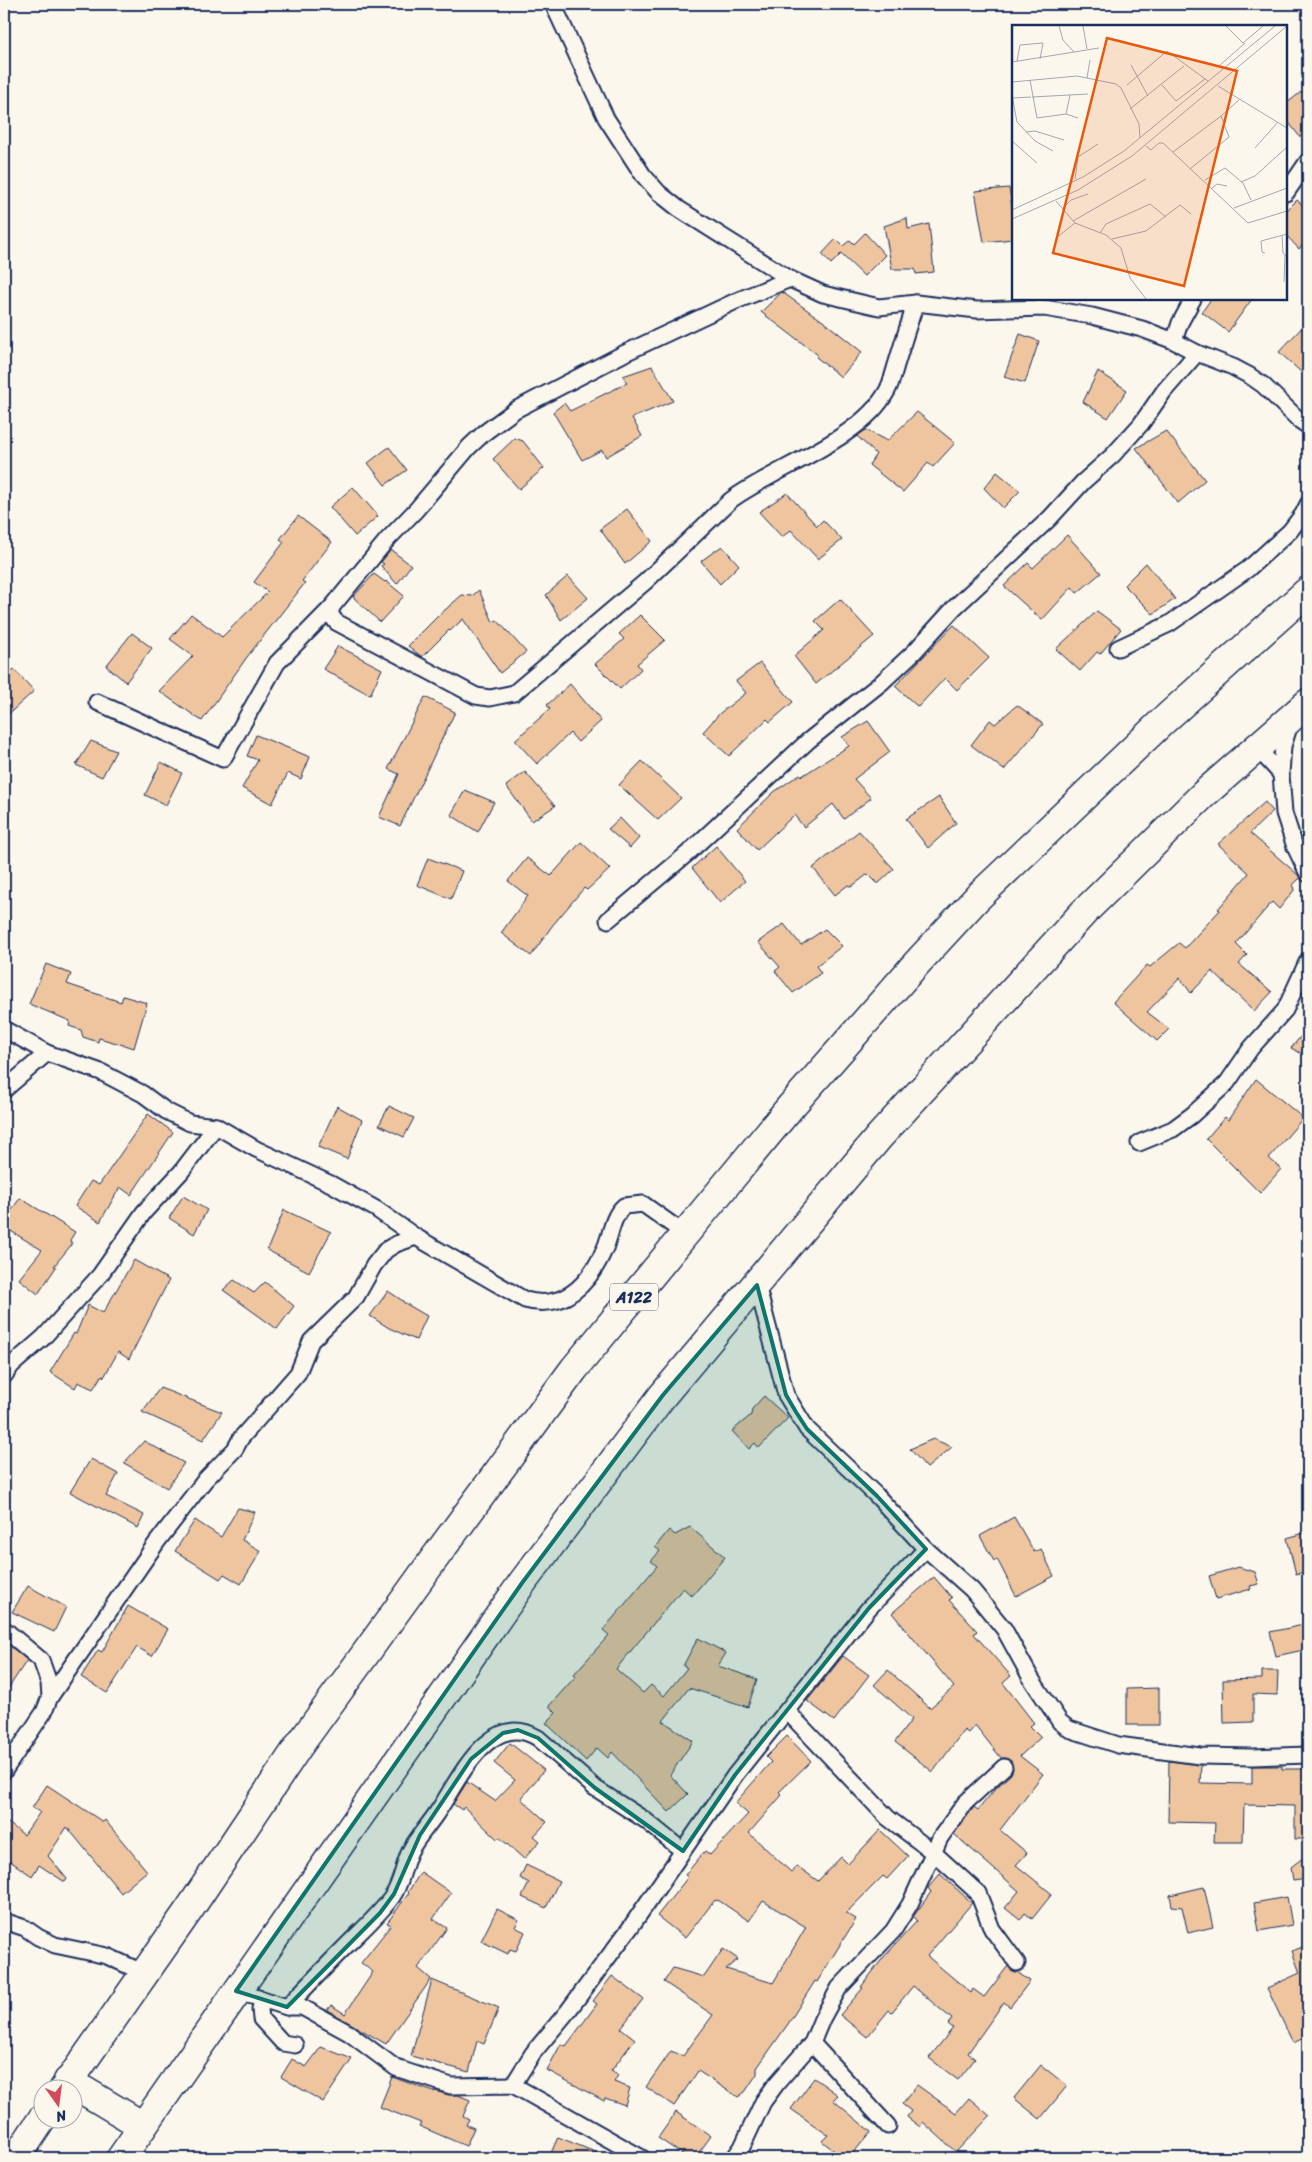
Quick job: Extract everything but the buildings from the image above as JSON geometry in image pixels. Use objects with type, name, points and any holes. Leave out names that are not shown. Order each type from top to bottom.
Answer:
[{"type":"highway","name":"A122","points":[[69,2080],[144,1974],[298,1747],[434,1559],[574,1369],[685,1234],[792,1106],[917,962],[977,898],[1163,720],[1308,592]]},
{"type":"highway","points":[[120,2158],[522,1583],[663,1395],[879,1137],[1085,911],[1204,794],[1301,709]]},
{"type":"highway","points":[[82,2094],[143,2126]]},
{"type":"highway","points":[[16,2158],[35,2130]]},
{"type":"street","points":[[552,4],[606,118],[643,175],[659,193],[679,209],[790,279],[823,294],[879,308],[916,303],[977,310],[1044,308],[1064,310],[1142,329],[1174,341],[1197,354],[1233,367],[1250,376],[1263,385],[1287,410],[1308,426]]},
{"type":"street","points":[[1287,192],[1308,161]]},
{"type":"street","points":[[97,702],[223,759],[277,663],[331,608],[387,540],[416,510],[469,447],[515,410],[625,353],[736,301],[790,279]]},
{"type":"street","points":[[1174,341],[1180,323],[1192,300]]},
{"type":"street","points":[[331,608],[331,615],[336,622],[476,696],[490,698],[514,693],[645,582],[746,488],[833,441],[872,410],[887,391],[916,303]]},
{"type":"street","points":[[608,920],[688,853],[808,741],[881,683],[914,652],[954,608],[1050,518],[1083,482],[1113,455],[1141,424],[1164,391],[1197,354]]},
{"type":"street","points":[[1118,648],[1169,624],[1248,570],[1290,531],[1308,504]]},
{"type":"street","points":[[1301,709],[1283,746],[1281,774],[1284,813],[1295,847],[1308,874]]},
{"type":"street","points":[[1257,748],[1281,774]]},
{"type":"street","points":[[1139,1143],[1172,1129],[1192,1115],[1227,1083],[1250,1048],[1285,1010],[1308,960]]},
{"type":"street","points":[[4,1029],[47,1053],[101,1072],[142,1094],[166,1111],[190,1123],[216,1126],[256,1149],[331,1184],[376,1210],[416,1237],[525,1300],[536,1303],[550,1303],[570,1295],[582,1284],[605,1248],[614,1221],[624,1206],[643,1204],[685,1234]]},
{"type":"street","points":[[4,1090],[47,1053]]},
{"type":"street","points":[[4,1376],[12,1365],[43,1338],[100,1275],[144,1212],[180,1172],[216,1126]]},
{"type":"street","points":[[4,1771],[44,1712],[50,1697],[157,1542],[205,1480],[235,1449],[241,1438],[298,1374],[312,1342],[356,1297],[374,1265],[386,1250],[396,1244],[416,1237]]},
{"type":"street","points":[[756,1284],[786,1395],[807,1429],[878,1496],[926,1549],[972,1590],[1004,1629],[1032,1680],[1060,1722],[1069,1729],[1118,1745],[1200,1756],[1308,1755]]},
{"type":"street","points":[[512,2086],[533,2053],[568,2011],[630,1928],[735,1775],[869,1608],[926,1549]]},
{"type":"street","points":[[4,1629],[41,1660],[49,1683],[50,1697]]},
{"type":"street","points":[[788,1710],[888,1818],[934,1853],[978,1893],[992,1929],[1017,1963]]},
{"type":"street","points":[[287,2007],[380,1913],[394,1894],[416,1841],[437,1813],[471,1759],[489,1740],[503,1733],[518,1730],[538,1738],[595,1788],[645,1820],[683,1850]]},
{"type":"street","points":[[734,2158],[742,2148],[763,2102],[776,2084],[812,2044],[822,2019],[839,1988],[893,1931],[910,1904],[940,1838],[965,1803],[1004,1767]]},
{"type":"street","points":[[4,1921],[25,1928],[55,1945],[107,1956],[144,1974]]},
{"type":"street","points":[[236,1991],[287,2007],[302,2007],[349,2033],[396,2068],[451,2086],[512,2086],[642,2158]]},
{"type":"street","points":[[263,2000],[260,2009],[261,2020],[283,2043],[295,2045]]},
{"type":"street","points":[[812,2044],[888,2126]]},
{"type":"highlighted area","points":[[757,1285],[786,1395],[796,1412],[807,1429],[877,1496],[926,1549],[869,1608],[735,1775],[683,1851],[595,1788],[538,1738],[518,1730],[503,1733],[471,1759],[420,1835],[394,1894],[380,1913],[287,2007],[236,1991],[522,1583],[663,1395]]}]
